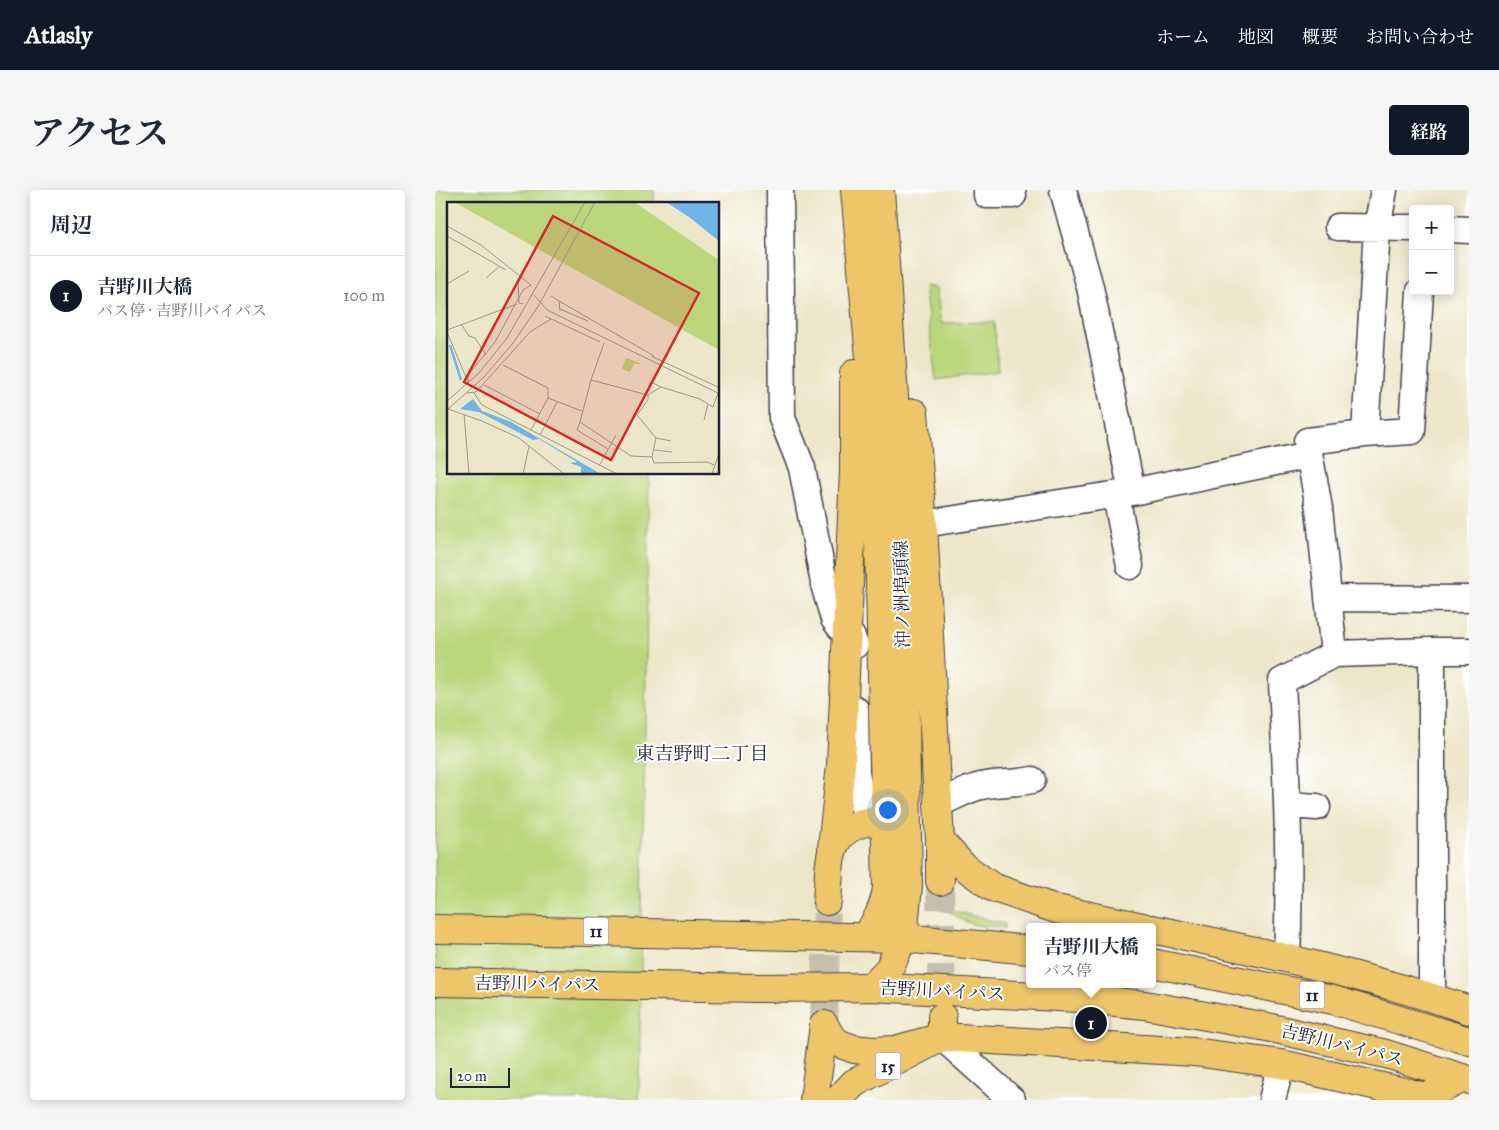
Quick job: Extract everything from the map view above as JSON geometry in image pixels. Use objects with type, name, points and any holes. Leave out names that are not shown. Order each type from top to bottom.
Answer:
[{"type":"main road","points":[[893,190],[923,524],[938,804],[931,838],[940,881]]},
{"type":"main road","points":[[827,901],[841,765],[854,471],[863,193]]},
{"type":"main road","name":"沖ノ洲埠頭線","points":[[863,193],[863,261],[873,392],[879,543],[887,888],[884,906],[877,922],[865,937]]},
{"type":"main road","name":"沖ノ洲埠頭線","points":[[863,193],[897,440],[902,551],[908,886],[903,938],[889,969],[871,988]]},
{"type":"main road","points":[[832,848],[840,836],[850,828],[860,823],[873,821]]},
{"type":"main road","points":[[931,838],[962,865],[992,887],[1056,909],[1124,923]]},
{"type":"main road","name":"11","points":[[435,929],[903,938],[1026,950]]},
{"type":"main road","points":[[1156,930],[1287,957],[1469,1010]]},
{"type":"main road","name":"11","points":[[1156,964],[1333,1000],[1469,1041]]},
{"type":"main road","name":"吉野川バイパス","points":[[435,982],[757,988],[871,988],[1077,998],[1145,1005],[1325,1039],[1386,1054],[1462,1086]]},
{"type":"main road","points":[[823,1035],[830,1035],[838,1043],[854,1048],[872,1051],[895,1050],[942,1027],[1194,1052],[1281,1064],[1427,1097],[1462,1086]]},
{"type":"main road","name":"15","points":[[837,1100],[854,1083],[942,1027]]},
{"type":"main road","points":[[813,1100],[823,1035]]},
{"type":"main road","points":[[823,1035],[837,1100]]},
{"type":"street","points":[[780,190],[782,418],[802,468],[825,588],[834,619],[852,637],[855,643],[856,773],[861,801],[873,821]]},
{"type":"street","points":[[987,190],[987,195],[1013,195]]},
{"type":"street","points":[[1063,190],[1090,287],[1124,494],[1129,566]]},
{"type":"street","points":[[1365,434],[1377,228],[1384,190]]},
{"type":"street","points":[[1338,227],[1409,228]]},
{"type":"street","points":[[1454,229],[1469,230]]},
{"type":"street","points":[[1334,654],[1319,508],[1307,440],[1412,431],[1420,295]]},
{"type":"street","points":[[923,524],[1124,494],[1309,455]]},
{"type":"street","points":[[1328,598],[1469,599]]},
{"type":"street","points":[[1431,650],[1432,998]]},
{"type":"street","points":[[1287,957],[1289,905],[1288,805],[1282,680],[1334,654],[1431,650],[1469,651]]},
{"type":"street","points":[[938,804],[978,787],[1004,782],[1013,784],[1032,780]]},
{"type":"street","points":[[1288,805],[1317,807]]},
{"type":"street","points":[[942,1027],[1012,1100]]},
{"type":"street","points":[[1272,1100],[1281,1064]]},
{"type":"green space","points":[[435,190],[654,190],[654,202],[447,202],[447,475],[649,475],[639,1100],[435,1100]]},
{"type":"green space","points":[[924,286],[936,288],[941,323],[994,322],[998,371],[936,380]]},
{"type":"green space","points":[[946,909],[1005,924],[1005,928],[975,925],[962,920]]},
{"type":"tunnel","points":[[940,881],[942,1014]]},
{"type":"tunnel","points":[[824,1025],[827,901]]},
{"type":"place","name":"吉野川大橋","points":[[1091,1023]]},
{"type":"district","name":"東吉野町二丁目","points":[[702,753]]}]
